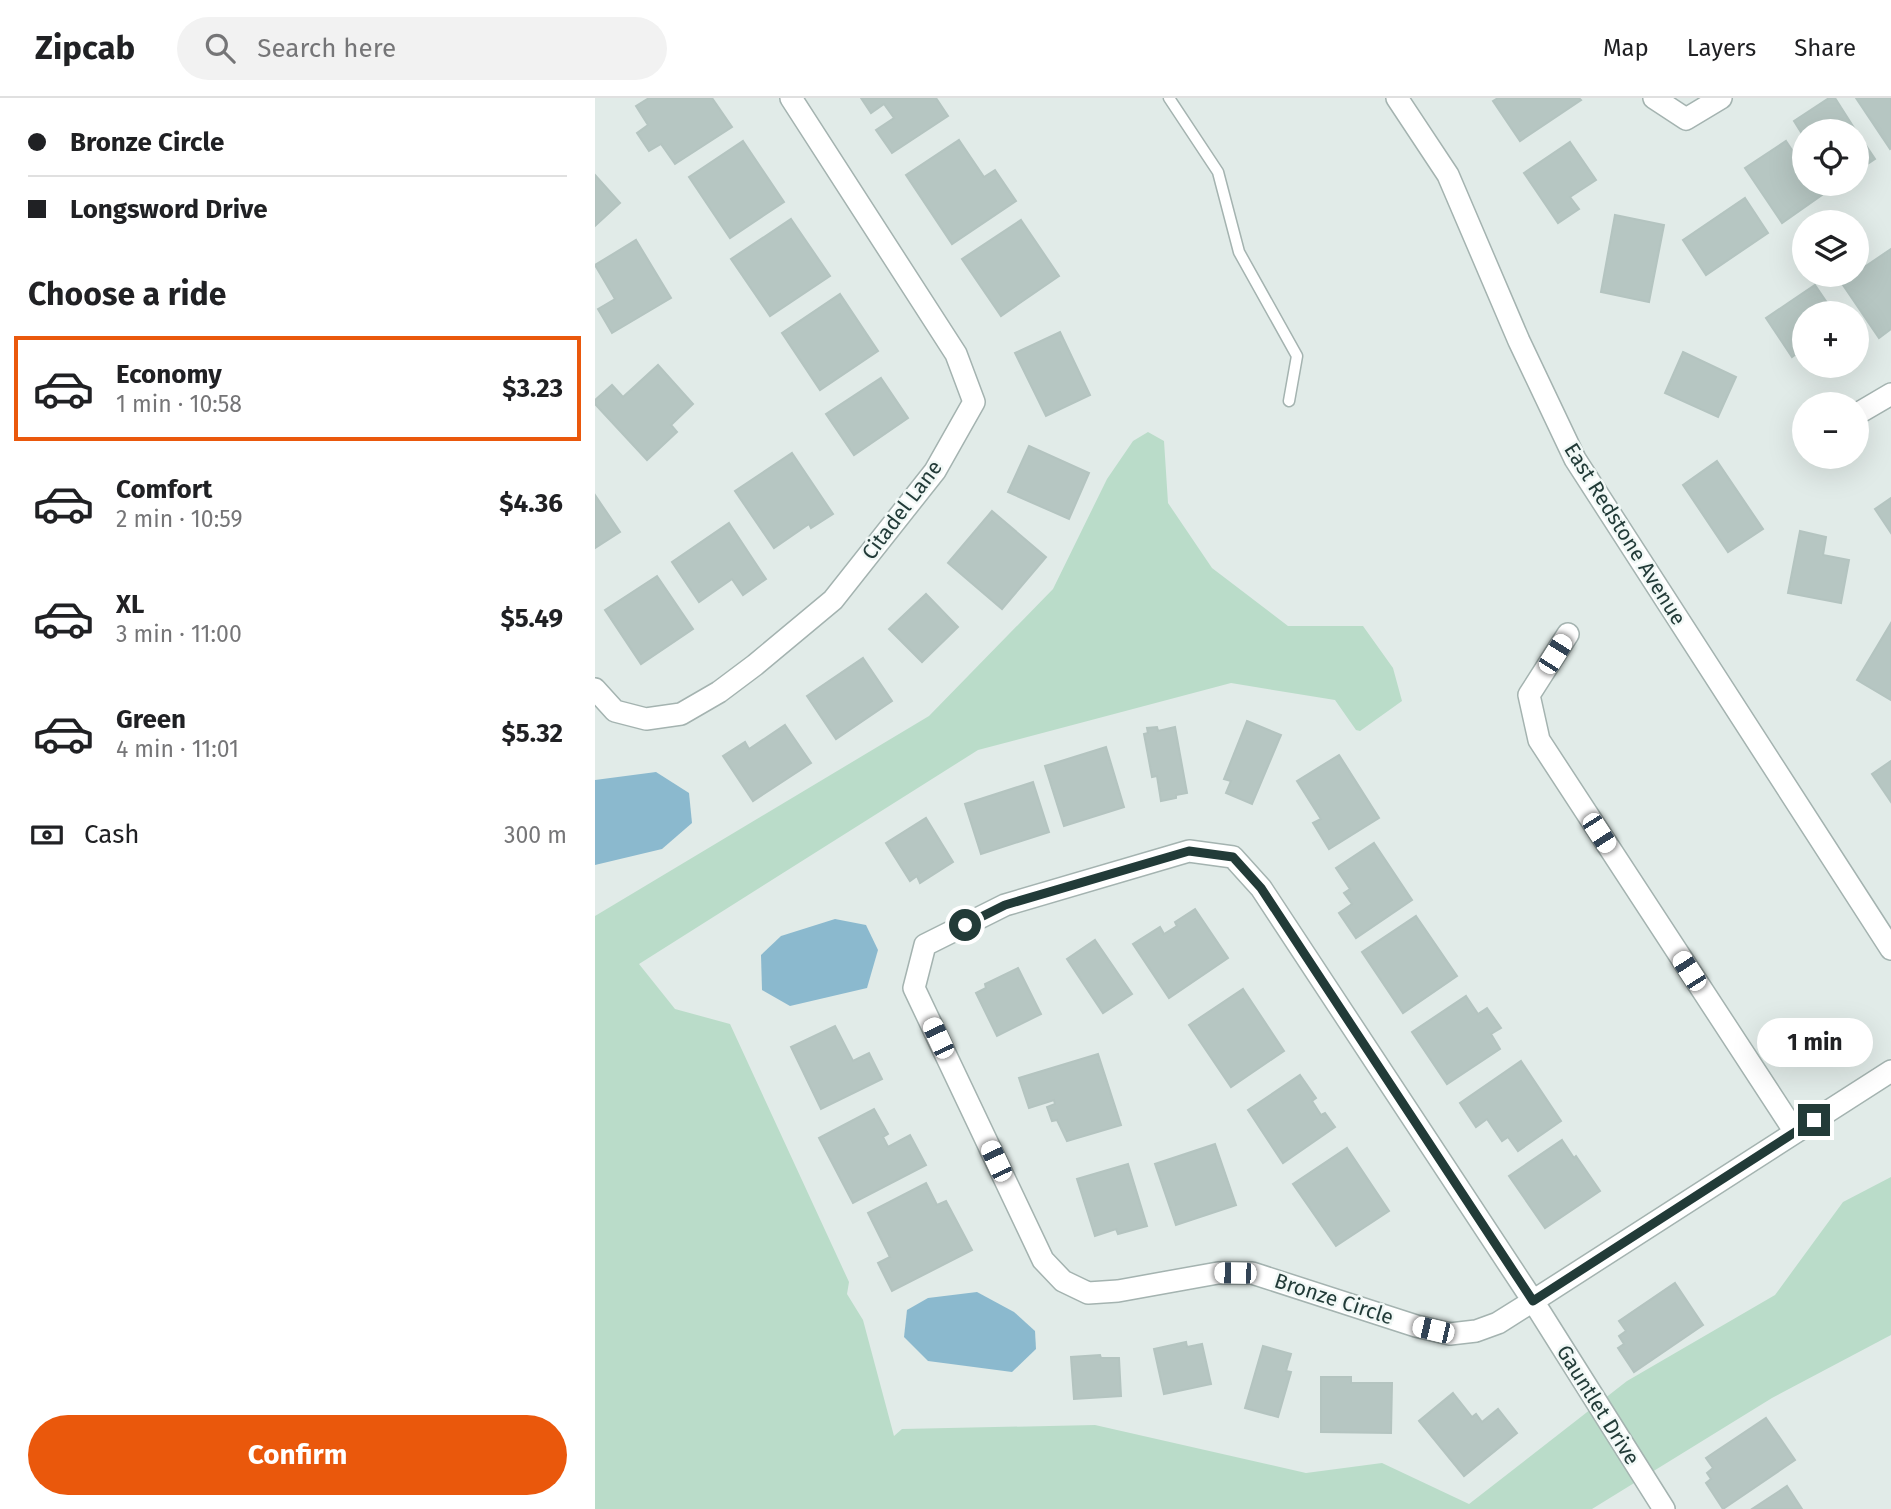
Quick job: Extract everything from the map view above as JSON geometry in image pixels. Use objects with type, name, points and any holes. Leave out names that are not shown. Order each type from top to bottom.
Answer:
[{"type":"street","name":"Citadel Lane","points":[[595,689],[615,711],[646,719],[681,715],[755,664],[833,600],[935,471],[974,402],[956,354],[791,98]]},
{"type":"street","name":"East Redstone Avenue","points":[[1397,98],[1448,175],[1519,341],[1575,459],[1891,949]]},
{"type":"street","points":[[1654,98],[1686,119],[1721,98]]},
{"type":"street","points":[[1869,407],[1891,394]]},
{"type":"street","points":[[1568,634],[1529,695],[1539,740],[1795,1132]]},
{"type":"street","name":"Bronze Circle","points":[[1189,851],[1233,857],[1261,888],[1533,1301],[1498,1323],[1476,1331],[1450,1334],[1416,1326],[1252,1273],[1218,1273],[1118,1291],[1088,1293],[1063,1281],[1043,1260],[914,988],[925,945],[1005,905],[1189,851]]},
{"type":"street","points":[[1533,1301],[1891,1070]]},
{"type":"street","name":"Gauntlet Drive","points":[[1533,1301],[1664,1509]]},
{"type":"lane","points":[[1169,98],[1218,172],[1239,252],[1297,356],[1289,401]]},
{"type":"green space","points":[[1148,432],[1164,441],[1168,503],[1212,568],[1288,626],[1363,626],[1393,668],[1402,701],[1360,731],[1356,730],[1335,700],[1231,683],[978,750],[639,964],[675,1009],[730,1024],[849,1282],[847,1294],[863,1320],[894,1436],[902,1429],[1095,1425],[1306,1473],[1382,1463],[1469,1504],[1627,1381],[1775,1295],[1843,1202],[1891,1177],[1891,1335],[1772,1398],[1592,1509],[595,1509],[595,916],[929,716],[1053,589],[1107,479],[1133,441]]},
{"type":"water","points":[[656,772],[689,793],[692,823],[662,849],[595,865],[595,780]]},
{"type":"water","points":[[835,919],[866,925],[878,950],[867,988],[790,1006],[762,990],[761,955],[781,936]]},
{"type":"water","points":[[977,1292],[1014,1312],[1035,1331],[1036,1349],[1012,1372],[928,1361],[904,1337],[907,1310],[928,1298]]},
{"type":"building","points":[[649,98],[712,98],[732,127],[675,164],[661,144],[649,151],[637,133],[648,125],[636,106]]},
{"type":"building","points":[[861,98],[936,98],[948,116],[892,153],[876,130],[894,118],[884,104],[871,113]]},
{"type":"building","points":[[1498,98],[1581,100],[1520,141],[1493,101]]},
{"type":"building","points":[[1829,98],[1835,98],[1848,119],[1797,119]]},
{"type":"building","points":[[1856,98],[1891,98],[1890,149]]},
{"type":"building","points":[[959,140],[984,177],[995,170],[1016,201],[952,244],[906,175]]},
{"type":"building","points":[[743,141],[784,202],[730,238],[689,177]]},
{"type":"building","points":[[1786,141],[1792,150],[1792,196],[1821,196],[1801,210],[1792,210],[1792,216],[1782,223],[1745,168]]},
{"type":"building","points":[[1570,142],[1596,180],[1570,197],[1579,209],[1558,223],[1524,173]]},
{"type":"building","points":[[1869,150],[1875,159],[1869,163]]},
{"type":"building","points":[[595,175],[620,203],[595,226]]},
{"type":"building","points":[[1745,198],[1768,233],[1706,275],[1683,240]]},
{"type":"building","points":[[1615,215],[1664,225],[1649,302],[1601,292]]},
{"type":"building","points":[[791,219],[830,276],[770,316],[731,259]]},
{"type":"building","points":[[1021,220],[1059,276],[1001,316],[962,259]]},
{"type":"building","points":[[636,240],[671,298],[612,333],[598,309],[615,299],[595,265]]},
{"type":"building","points":[[1891,249],[1891,329],[1879,338],[1869,323],[1869,301],[1854,301],[1844,287],[1869,287],[1869,264]]},
{"type":"building","points":[[1812,287],[1816,287],[1826,301],[1792,301],[1792,357],[1766,318]]},
{"type":"building","points":[[840,294],[878,351],[820,390],[782,333]]},
{"type":"building","points":[[1060,332],[1090,395],[1046,416],[1015,353]]},
{"type":"building","points":[[1683,352],[1736,377],[1718,417],[1665,393]]},
{"type":"building","points":[[658,365],[693,404],[671,425],[677,432],[647,460],[595,404],[595,400],[612,385],[623,397]]},
{"type":"building","points":[[881,378],[908,418],[854,455],[826,414]]},
{"type":"building","points":[[1029,446],[1089,473],[1069,519],[1008,492]]},
{"type":"building","points":[[792,453],[833,514],[811,528],[809,524],[774,548],[735,491]]},
{"type":"building","points":[[1717,461],[1763,529],[1728,552],[1683,485]]},
{"type":"building","points":[[595,495],[620,532],[595,548]]},
{"type":"building","points":[[1891,498],[1891,533],[1875,509]]},
{"type":"building","points":[[992,511],[1046,557],[1002,609],[948,563]]},
{"type":"building","points":[[729,523],[766,579],[743,595],[732,579],[699,602],[672,562]]},
{"type":"building","points":[[1800,531],[1826,537],[1823,555],[1849,560],[1841,603],[1788,593]]},
{"type":"building","points":[[657,576],[693,629],[641,664],[605,610]]},
{"type":"building","points":[[926,594],[958,627],[922,662],[889,629]]},
{"type":"building","points":[[1891,623],[1891,700],[1857,680]]},
{"type":"building","points":[[863,658],[892,701],[836,739],[807,696]]},
{"type":"building","points":[[1247,721],[1281,735],[1252,804],[1226,793],[1231,781],[1224,779]]},
{"type":"building","points":[[785,725],[811,763],[753,801],[723,756],[745,742],[749,749]]},
{"type":"building","points":[[1157,727],[1158,731],[1175,727],[1187,793],[1161,801],[1157,776],[1152,777],[1144,734],[1148,733],[1147,728]]},
{"type":"building","points":[[1106,747],[1124,807],[1064,826],[1045,766]]},
{"type":"building","points":[[1339,755],[1379,818],[1329,849],[1313,823],[1321,819],[1297,781]]},
{"type":"building","points":[[1891,761],[1891,802],[1872,774]]},
{"type":"building","points":[[1033,782],[1049,832],[981,854],[965,804]]},
{"type":"building","points":[[926,818],[953,862],[920,883],[917,876],[910,881],[886,843]]},
{"type":"building","points":[[1374,843],[1412,900],[1356,938],[1339,913],[1352,904],[1344,893],[1350,889],[1336,868]]},
{"type":"building","points":[[1195,909],[1228,958],[1169,998],[1133,944],[1160,927],[1164,934],[1177,926],[1175,922]]},
{"type":"building","points":[[1416,916],[1457,976],[1403,1013],[1362,952]]},
{"type":"building","points":[[1095,940],[1132,994],[1103,1013],[1067,959]]},
{"type":"building","points":[[1018,968],[1041,1014],[997,1036],[976,993],[986,988],[985,984]]},
{"type":"building","points":[[1243,989],[1284,1051],[1231,1087],[1189,1025]]},
{"type":"building","points":[[1466,996],[1478,1014],[1487,1008],[1501,1028],[1491,1034],[1500,1049],[1447,1084],[1412,1032]]},
{"type":"building","points":[[835,1026],[853,1061],[869,1053],[882,1079],[821,1109],[791,1047]]},
{"type":"building","points":[[1098,1054],[1121,1125],[1067,1141],[1057,1120],[1052,1121],[1047,1107],[1055,1104],[1054,1100],[1029,1108],[1019,1078]]},
{"type":"building","points":[[1521,1061],[1561,1121],[1518,1151],[1508,1137],[1502,1141],[1487,1119],[1476,1127],[1460,1103]]},
{"type":"building","points":[[1300,1075],[1316,1098],[1312,1101],[1321,1115],[1325,1113],[1335,1127],[1283,1163],[1248,1110]]},
{"type":"building","points":[[874,1109],[888,1134],[883,1137],[888,1147],[910,1135],[926,1165],[853,1203],[819,1138]]},
{"type":"building","points":[[1562,1140],[1600,1191],[1545,1228],[1509,1176]]},
{"type":"building","points":[[1215,1144],[1236,1205],[1176,1225],[1155,1164]]},
{"type":"building","points":[[1347,1148],[1389,1211],[1336,1246],[1293,1184]]},
{"type":"building","points":[[1128,1164],[1147,1226],[1118,1234],[1116,1229],[1095,1236],[1077,1179]]},
{"type":"building","points":[[926,1183],[937,1205],[946,1201],[972,1250],[892,1291],[878,1263],[890,1257],[868,1213]]},
{"type":"building","points":[[1675,1283],[1703,1325],[1634,1372],[1618,1348],[1624,1344],[1619,1336],[1626,1331],[1619,1321]]},
{"type":"building","points":[[1186,1342],[1187,1347],[1202,1344],[1211,1384],[1164,1394],[1154,1349]]},
{"type":"building","points":[[1263,1346],[1291,1354],[1286,1371],[1291,1372],[1278,1417],[1245,1408]]},
{"type":"building","points":[[1100,1355],[1101,1358],[1119,1358],[1121,1396],[1074,1399],[1071,1357]]},
{"type":"building","points":[[1321,1377],[1351,1377],[1351,1383],[1392,1383],[1391,1433],[1321,1432]]},
{"type":"building","points":[[1453,1393],[1472,1417],[1476,1414],[1482,1422],[1498,1409],[1517,1433],[1464,1476],[1419,1421]]},
{"type":"building","points":[[1766,1418],[1795,1460],[1723,1509],[1706,1483],[1711,1479],[1707,1473],[1713,1468],[1706,1458]]},
{"type":"building","points":[[1787,1486],[1802,1509],[1752,1509]]},
{"type":"route","points":[[965,925],[1005,905],[1189,851],[1233,857],[1261,888],[1533,1301],[1814,1120]]}]
